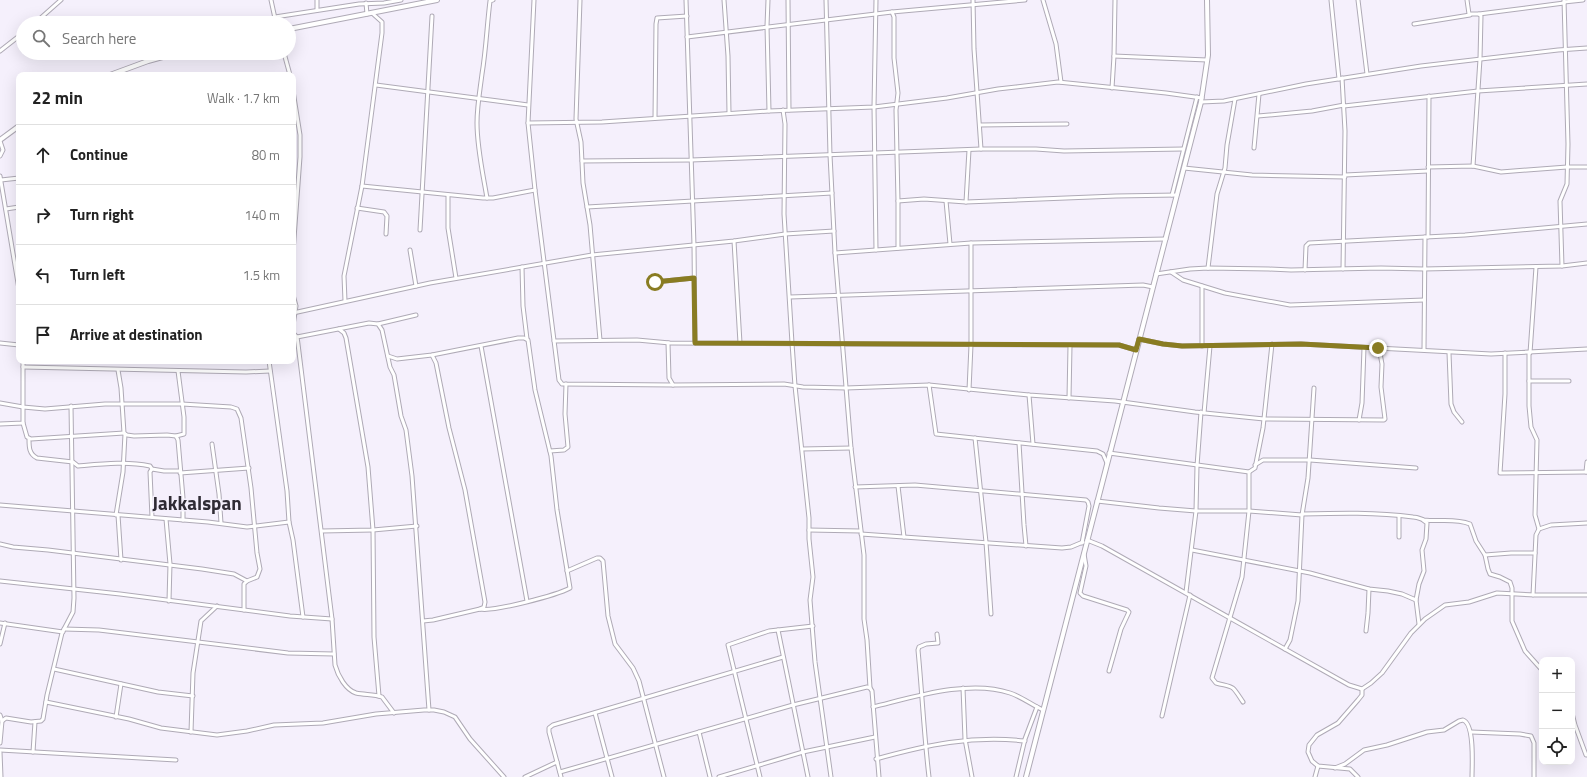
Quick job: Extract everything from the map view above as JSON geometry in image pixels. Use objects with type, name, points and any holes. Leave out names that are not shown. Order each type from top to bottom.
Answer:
[{"type":"street","points":[[43,16],[61,0]]},
{"type":"street","points":[[271,0],[275,16]]},
{"type":"street","points":[[317,0],[318,10]]},
{"type":"street","points":[[286,16],[366,3],[384,3],[401,0]]},
{"type":"street","points":[[296,28],[438,0]]},
{"type":"street","points":[[488,198],[478,132],[479,99],[490,1],[493,0]]},
{"type":"street","points":[[534,0],[528,123],[534,190],[560,383],[673,385],[784,384],[795,386],[846,388],[929,385],[969,390],[1123,402],[1203,413],[1264,419],[1384,420],[1386,419],[1381,387],[1382,364],[1378,348]]},
{"type":"street","points":[[580,0],[576,123],[580,136],[600,340]]},
{"type":"street","points":[[686,0],[694,245],[695,343]]},
{"type":"street","points":[[724,0],[728,56],[729,113]]},
{"type":"street","points":[[768,0],[767,26],[769,111]]},
{"type":"street","points":[[788,0],[787,24],[789,110]]},
{"type":"street","points":[[826,0],[830,155],[835,252],[850,448],[864,564],[864,619],[870,671],[870,688],[872,691],[876,759],[879,777]]},
{"type":"street","points":[[876,0],[874,107],[876,250]]},
{"type":"street","points":[[687,37],[767,26],[826,21],[974,2],[1025,0]]},
{"type":"street","points":[[1043,0],[1056,44],[1061,82]]},
{"type":"street","points":[[1112,88],[1115,0]]},
{"type":"street","points":[[1174,195],[1184,168],[1200,99],[1207,60],[1207,0]]},
{"type":"street","points":[[1331,0],[1344,106],[1345,176],[1343,269]]},
{"type":"street","points":[[1358,0],[1367,74]]},
{"type":"street","points":[[1467,0],[1470,15]]},
{"type":"street","points":[[1414,24],[1583,0]]},
{"type":"street","points":[[974,2],[974,49],[981,149]]},
{"type":"street","points":[[1562,266],[1560,200],[1567,184],[1568,127],[1564,2]]},
{"type":"street","points":[[366,3],[367,14]]},
{"type":"street","points":[[892,12],[894,17],[894,58],[898,93],[896,105],[898,248]]},
{"type":"street","points":[[345,301],[344,276],[362,186],[376,85],[382,25],[381,20],[372,13]]},
{"type":"street","points":[[1473,166],[1480,60],[1481,16],[1479,14]]},
{"type":"street","points":[[420,230],[432,16]]},
{"type":"street","points":[[655,118],[657,18],[686,16]]},
{"type":"street","points":[[0,51],[16,38]]},
{"type":"street","points":[[528,123],[576,123],[783,110],[874,107],[1061,82],[1166,93],[1218,102],[1341,78],[1426,65],[1566,49],[1587,48]]},
{"type":"street","points":[[1114,56],[1207,60]]},
{"type":"street","points":[[118,72],[152,60]]},
{"type":"street","points":[[286,60],[289,72]]},
{"type":"street","points":[[1258,116],[1478,91],[1587,84]]},
{"type":"street","points":[[376,85],[528,105]]},
{"type":"street","points":[[1254,148],[1259,94]]},
{"type":"street","points":[[1424,350],[1424,269],[1429,96]]},
{"type":"street","points":[[1085,541],[1097,501],[1166,239],[1183,149],[1200,99]]},
{"type":"street","points":[[1208,268],[1217,194],[1224,172],[1227,144],[1235,99]]},
{"type":"street","points":[[296,110],[299,128],[300,156],[296,211]]},
{"type":"street","points":[[783,110],[785,124],[785,234],[795,386],[813,577],[810,595],[816,667],[831,777]]},
{"type":"street","points":[[980,125],[1066,124]]},
{"type":"street","points":[[0,156],[3,150],[0,140],[16,128]]},
{"type":"street","points":[[582,161],[691,160],[981,149],[1036,149],[1064,151],[1183,149]]},
{"type":"street","points":[[966,202],[969,150]]},
{"type":"street","points":[[1428,167],[1481,166],[1501,172],[1587,167]]},
{"type":"street","points":[[1184,168],[1252,175],[1345,176],[1428,171]]},
{"type":"street","points":[[0,176],[16,257]]},
{"type":"street","points":[[1,180],[16,178]]},
{"type":"street","points":[[362,186],[488,198],[534,190]]},
{"type":"street","points":[[587,207],[832,193]]},
{"type":"street","points":[[448,195],[448,228],[456,278]]},
{"type":"street","points":[[898,201],[924,199],[966,202],[1174,195]]},
{"type":"street","points":[[946,201],[950,244]]},
{"type":"street","points":[[6,209],[16,207]]},
{"type":"street","points":[[357,208],[384,212],[387,216],[386,234]]},
{"type":"street","points":[[1305,270],[1306,246],[1308,243],[1343,240],[1426,237],[1587,224]]},
{"type":"street","points":[[296,313],[456,278],[592,255],[734,241],[785,234],[834,231]]},
{"type":"street","points":[[835,252],[950,244],[1166,239]]},
{"type":"street","points":[[734,241],[740,343]]},
{"type":"street","points":[[969,390],[971,345],[971,244]]},
{"type":"street","points":[[410,250],[416,286]]},
{"type":"street","points":[[1156,274],[1208,268],[1305,270],[1381,268],[1424,269],[1536,267],[1587,263]]},
{"type":"street","points":[[423,621],[480,609],[493,610],[556,594],[570,588],[557,510],[550,451],[536,396],[529,341],[527,339],[523,306],[522,267]]},
{"type":"street","points":[[1533,595],[1536,535],[1539,529],[1535,516],[1537,440],[1532,427],[1529,406],[1529,353],[1532,297],[1536,267]]},
{"type":"street","points":[[1171,272],[1183,280],[1225,293],[1290,305],[1424,300]]},
{"type":"street","points":[[655,282],[694,278]]},
{"type":"street","points":[[790,297],[971,290],[1153,286]]},
{"type":"street","points":[[1202,286],[1202,346]]},
{"type":"street","points":[[394,713],[385,700],[379,696],[356,693],[347,686],[337,672],[322,531],[296,337],[369,323],[378,324],[416,315]]},
{"type":"street","points":[[378,324],[382,330],[393,372],[401,416],[407,434],[415,495],[429,710]]},
{"type":"street","points":[[339,329],[345,336],[367,457],[373,530],[374,616],[379,696]]},
{"type":"street","points":[[388,356],[396,360],[432,355],[521,338],[527,339]]},
{"type":"street","points":[[1139,339],[1163,344],[1202,346],[1272,344],[1424,350],[1449,353],[1529,353],[1587,349]]},
{"type":"street","points":[[554,341],[637,340],[668,343],[1070,346],[1119,345],[1136,350]]},
{"type":"street","points":[[0,343],[16,345]]},
{"type":"street","points":[[668,343],[669,378],[673,385]]},
{"type":"street","points":[[1255,465],[1264,419],[1272,344]]},
{"type":"street","points":[[481,346],[527,601]]},
{"type":"street","points":[[1069,398],[1070,346]]},
{"type":"street","points":[[1186,592],[1196,511],[1197,466],[1210,346]]},
{"type":"street","points":[[1359,420],[1362,403],[1364,348]]},
{"type":"street","points":[[1449,353],[1451,404],[1454,412],[1462,422]]},
{"type":"street","points":[[1505,353],[1505,394],[1500,473],[1587,472],[1587,462]]},
{"type":"street","points":[[432,355],[436,363],[449,428],[460,468],[466,499],[484,599],[484,606],[480,609]]},
{"type":"street","points":[[24,364],[23,423],[26,437],[29,438],[30,452],[37,458],[73,462],[78,466],[124,463],[146,465],[150,466],[152,469],[164,471],[180,472],[216,472],[249,468]]},
{"type":"street","points":[[269,364],[287,491],[289,522],[293,540],[303,617]]},
{"type":"street","points":[[24,367],[178,371],[270,371]]},
{"type":"street","points":[[118,370],[125,434],[124,463],[117,515],[121,560]]},
{"type":"street","points":[[29,438],[125,434],[134,436],[176,436],[184,433],[178,371]]},
{"type":"street","points":[[1529,381],[1569,381]]},
{"type":"street","points":[[550,451],[564,450],[568,448],[564,407],[566,384]]},
{"type":"street","points":[[929,385],[935,433],[954,437],[1100,452],[1107,463]]},
{"type":"street","points":[[1285,649],[1290,640],[1297,605],[1302,515],[1310,460],[1314,388]]},
{"type":"street","points":[[1029,395],[1033,444]]},
{"type":"street","points":[[0,404],[51,409],[72,406],[122,404],[182,404],[231,407],[237,409],[241,418],[249,468],[260,571],[257,577],[247,581],[243,588],[244,610]]},
{"type":"street","points":[[2,721],[6,718],[35,722],[43,719],[64,630],[73,612],[72,406]]},
{"type":"street","points":[[0,423],[23,423]]},
{"type":"street","points":[[176,436],[178,440],[183,498],[183,520]]},
{"type":"street","points":[[975,438],[986,542],[991,614]]},
{"type":"street","points":[[1019,443],[1026,546]]},
{"type":"street","points":[[212,444],[219,494],[221,523]]},
{"type":"street","points":[[802,449],[850,448]]},
{"type":"street","points":[[1109,453],[1170,460],[1197,466],[1249,472]]},
{"type":"street","points":[[1243,702],[1232,687],[1216,683],[1212,679],[1229,618],[1240,589],[1249,511],[1249,472],[1255,465],[1263,460],[1310,460],[1416,468]]},
{"type":"street","points":[[152,469],[150,472],[152,517]]},
{"type":"street","points":[[855,487],[915,485],[1072,498],[1087,501],[1089,506],[1084,552],[1026,777]]},
{"type":"street","points":[[898,486],[904,537]]},
{"type":"street","points":[[1097,501],[1196,511],[1249,511],[1302,515],[1339,512],[1414,517],[1423,520],[1459,521],[1470,524],[1476,541],[1485,555],[1490,574],[1509,581],[1512,588],[1512,621],[1525,651],[1539,667]]},
{"type":"street","points":[[0,505],[221,523],[238,526],[254,526],[289,522]]},
{"type":"street","points":[[1399,516],[1399,537]]},
{"type":"street","points":[[166,519],[170,564],[169,601]]},
{"type":"street","points":[[1419,624],[1416,600],[1419,584],[1424,571],[1422,550],[1428,529],[1427,523],[1423,520]]},
{"type":"street","points":[[1539,529],[1551,526],[1587,523]]},
{"type":"street","points":[[322,531],[373,530],[417,526]]},
{"type":"street","points":[[809,530],[860,532],[904,537],[1067,548],[1085,541],[1102,546],[1352,687],[1362,689]]},
{"type":"street","points":[[0,544],[13,547],[48,550],[121,560],[170,564],[229,573],[242,577],[247,581]]},
{"type":"street","points":[[1192,550],[1314,574],[1369,589],[1388,591],[1408,596],[1416,600]]},
{"type":"street","points":[[1084,552],[1086,566],[1080,593],[1083,596],[1127,610],[1129,612],[1121,629],[1109,671]]},
{"type":"street","points":[[1485,555],[1535,553]]},
{"type":"street","points":[[567,571],[598,558],[603,561],[608,616],[613,632],[614,642],[636,673],[664,777]]},
{"type":"street","points":[[0,581],[303,617],[332,619]]},
{"type":"street","points":[[1366,631],[1369,589]]},
{"type":"street","points":[[1358,777],[1350,769],[1318,766],[1309,756],[1309,745],[1321,733],[1338,723],[1361,697],[1362,689],[1382,673],[1406,638],[1419,624],[1447,604],[1469,602],[1497,593],[1587,595]]},
{"type":"street","points":[[1162,716],[1190,595]]},
{"type":"street","points":[[191,732],[193,673],[201,621],[217,606]]},
{"type":"street","points":[[0,623],[64,630],[99,630],[288,653],[334,654]]},
{"type":"street","points":[[0,644],[5,623]]},
{"type":"street","points":[[760,777],[728,645],[760,633],[813,626]]},
{"type":"street","points":[[778,630],[808,777]]},
{"type":"street","points":[[930,777],[925,746],[918,648],[922,645],[937,643],[937,634]]},
{"type":"street","points":[[561,777],[549,732],[550,727],[783,657]]},
{"type":"street","points":[[54,669],[158,692],[192,696]]},
{"type":"street","points":[[116,717],[121,684]]},
{"type":"street","points":[[560,772],[793,705],[862,688],[870,688]]},
{"type":"street","points":[[873,708],[922,695],[963,688],[1009,693],[1043,710]]},
{"type":"street","points":[[963,688],[965,739],[972,777]]},
{"type":"street","points":[[46,702],[161,728],[217,735],[247,731],[274,725],[323,723],[376,714],[429,710],[444,712],[455,717],[473,744],[504,777]]},
{"type":"street","points":[[1016,777],[1025,741],[1036,707]]},
{"type":"street","points":[[595,713],[612,777]]},
{"type":"street","points":[[0,715],[2,721],[0,743]]},
{"type":"street","points":[[1335,768],[1346,764],[1358,753],[1368,748],[1386,745],[1427,732],[1444,730],[1461,720],[1466,721],[1471,732],[1472,777]]},
{"type":"street","points":[[33,752],[35,722]]},
{"type":"street","points":[[1575,727],[1587,755]]},
{"type":"street","points":[[699,732],[710,777]]},
{"type":"street","points":[[1471,732],[1531,736],[1534,743],[1534,777]]},
{"type":"street","points":[[719,777],[803,752],[875,737]]},
{"type":"street","points":[[876,759],[925,746],[965,739],[1025,741]]},
{"type":"street","points":[[0,777],[0,751],[176,760]]},
{"type":"street","points":[[524,777],[557,762]]},
{"type":"street","points":[[1315,777],[1318,766]]},
{"type":"district","name":"Jakkalspan","points":[[197,503]]},
{"type":"route","points":[[655,282],[694,278],[695,343],[877,345],[1029,344],[1070,346],[1119,345],[1136,350],[1139,339],[1182,346],[1301,344],[1378,348]]}]
